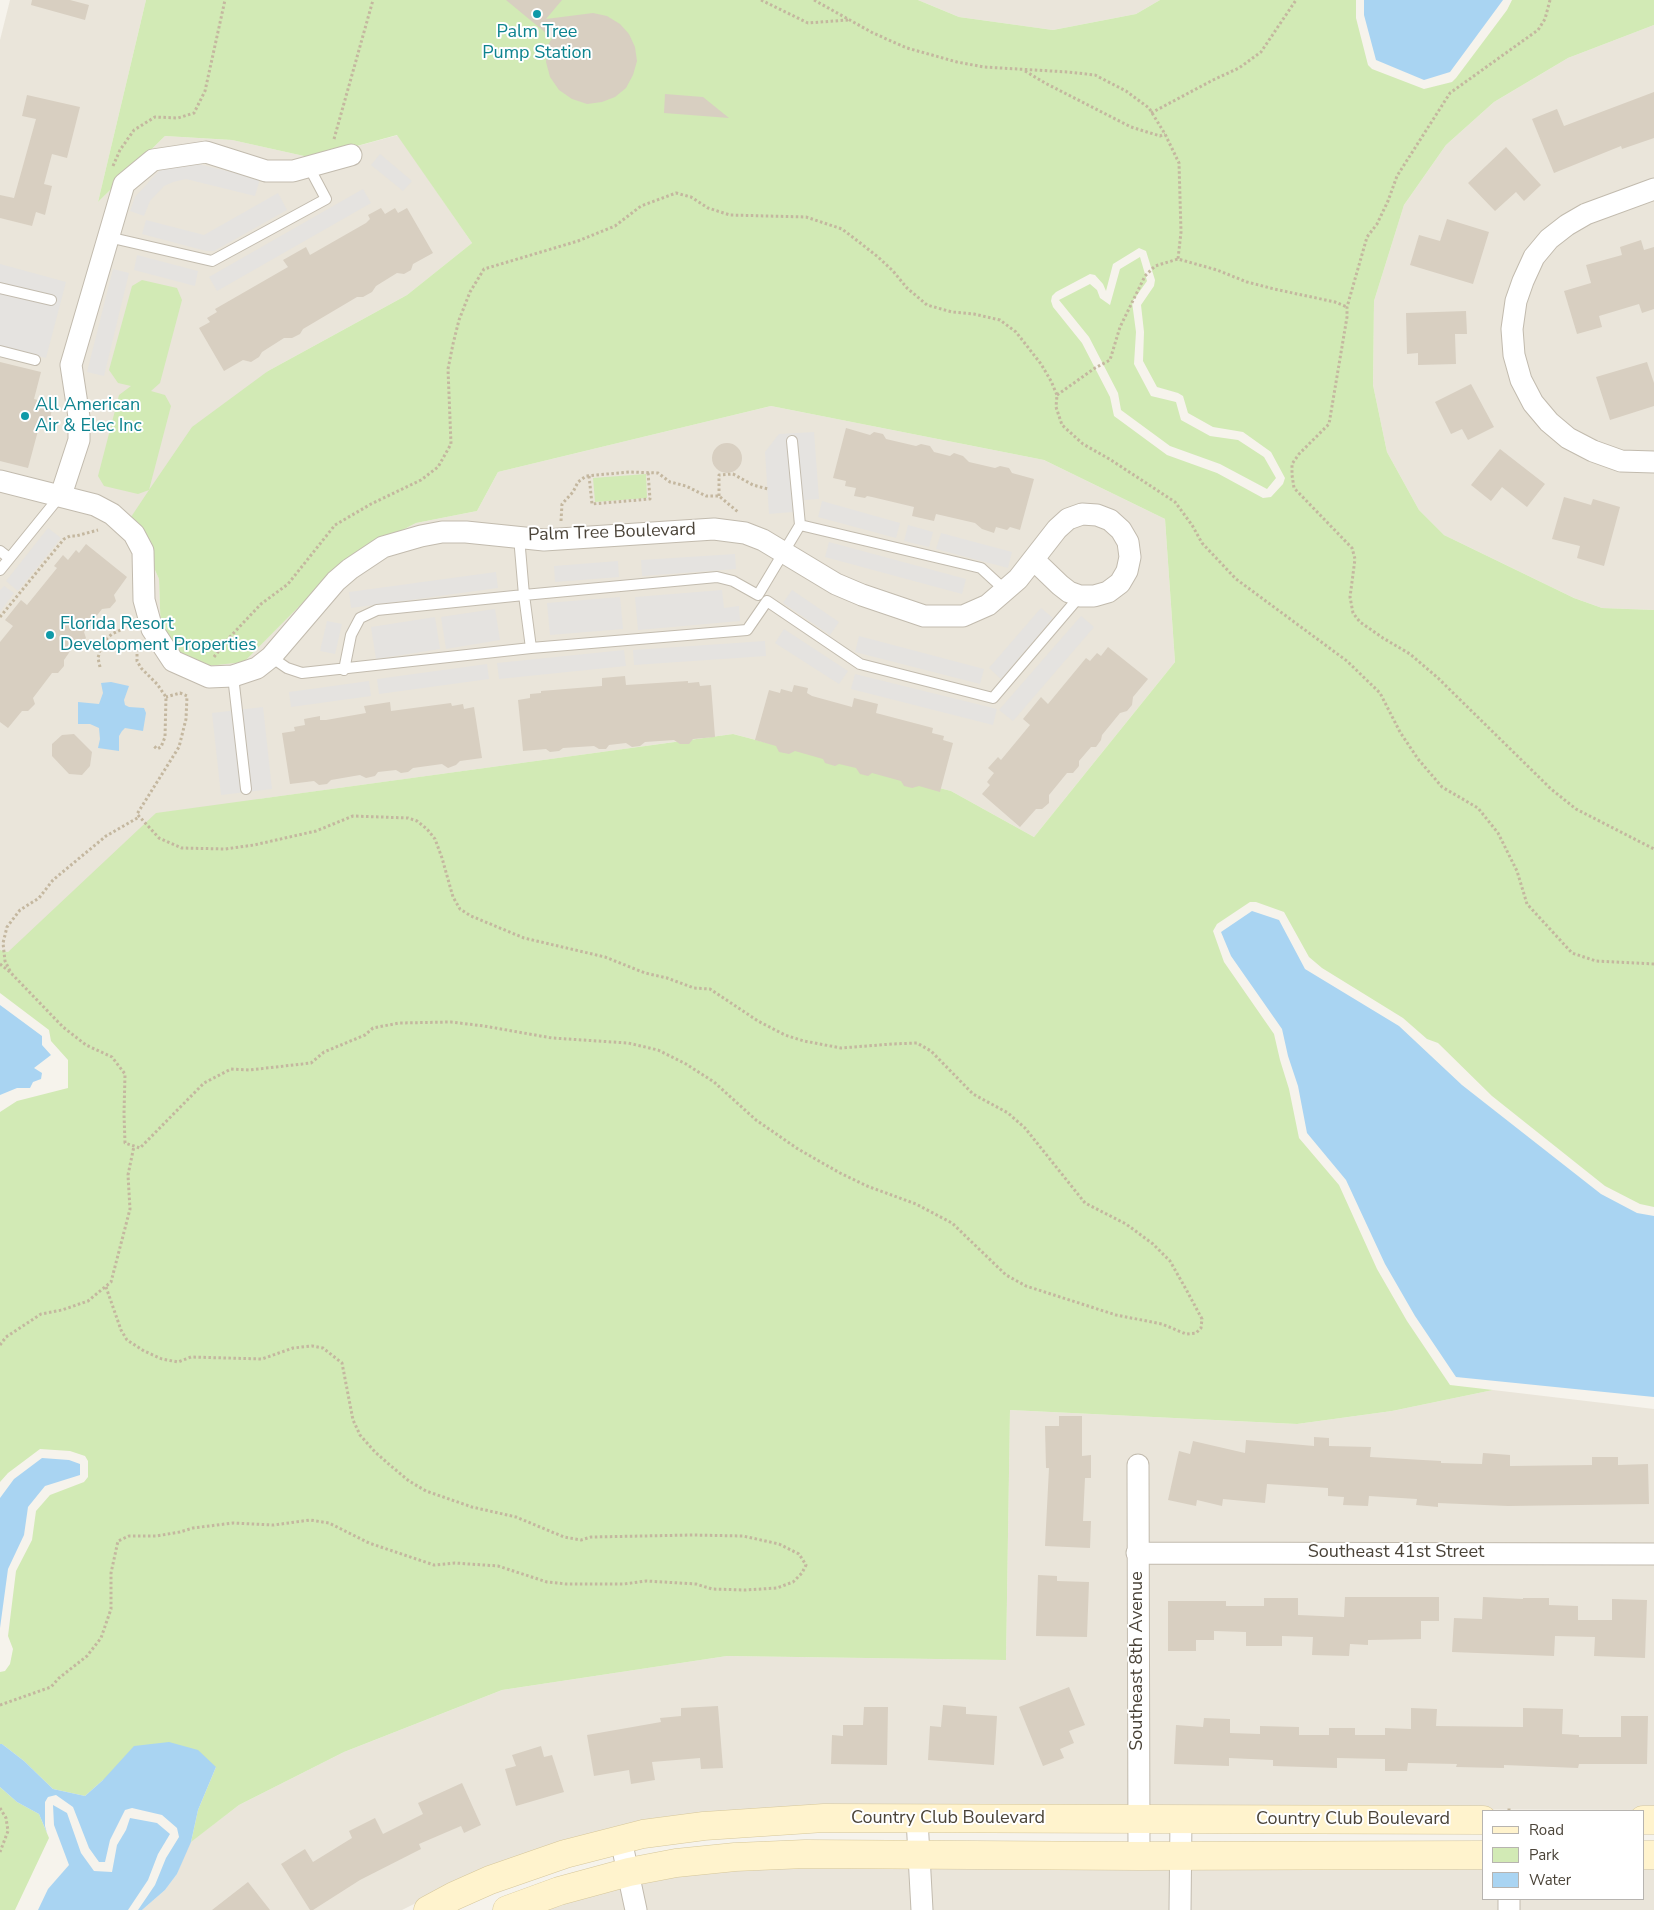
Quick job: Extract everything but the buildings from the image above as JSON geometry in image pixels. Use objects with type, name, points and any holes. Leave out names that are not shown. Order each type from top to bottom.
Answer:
[{"type":"main road","name":"Country Club Boulevard","points":[[428,1910],[454,1896],[527,1866],[565,1854],[621,1840],[704,1826],[824,1818],[1482,1820]]},
{"type":"main road","name":"Country Club Boulevard","points":[[507,1910],[559,1891],[629,1872],[676,1863],[735,1857],[806,1854],[1139,1856],[1482,1855]]},
{"type":"street","points":[[61,495],[79,440],[79,417],[71,365],[124,184],[153,160],[206,152],[266,171],[293,172],[351,155]]},
{"type":"street","points":[[1654,189],[1586,214],[1567,225],[1549,239],[1534,257],[1522,280],[1516,301],[1512,329],[1514,355],[1521,380],[1533,403],[1549,422],[1568,438],[1593,451],[1621,460],[1654,462]]},
{"type":"street","name":"Palm Tree Boulevard","points":[[0,481],[95,505],[112,514],[134,534],[143,551],[144,600],[152,629],[173,661],[210,677],[233,676],[257,668],[271,657],[336,581],[350,569],[383,547],[442,532],[466,532],[544,540],[714,529],[745,533],[784,552],[836,584],[924,616],[963,616],[988,605],[1006,591],[1034,560]]},
{"type":"street","points":[[1082,514],[1096,515],[1110,520],[1121,530],[1128,542],[1130,557],[1127,571],[1120,583],[1108,592],[1094,596],[1080,596],[1069,592],[1060,586],[1034,560],[1057,529],[1068,519],[1082,514]]},
{"type":"street","name":"Southeast 8th Avenue","points":[[1138,1465],[1139,1856]]},
{"type":"street","name":"Southeast 41st Street","points":[[1137,1553],[1654,1554]]},
{"type":"street","points":[[917,1819],[922,1910]]},
{"type":"street","points":[[1180,1910],[1181,1820]]},
{"type":"street","points":[[621,1840],[636,1910]]},
{"type":"lane","points":[[108,237],[212,261],[326,199],[319,164]]},
{"type":"lane","points":[[0,288],[51,300]]},
{"type":"lane","points":[[0,351],[35,360]]},
{"type":"lane","points":[[271,657],[287,668],[302,673],[344,670],[531,648],[747,630],[784,552],[800,525],[792,441]]},
{"type":"lane","points":[[0,570],[61,495]]},
{"type":"lane","points":[[800,525],[981,568],[1006,591]]},
{"type":"lane","points":[[518,537],[531,648]]},
{"type":"lane","points":[[0,551],[9,558]]},
{"type":"lane","points":[[344,670],[351,635],[360,618],[377,610],[717,576],[733,581],[763,598],[860,664],[994,698],[1080,596]]},
{"type":"lane","points":[[233,676],[246,789]]},
{"type":"path","points":[[319,164],[350,77],[373,0]]},
{"type":"path","points":[[761,0],[808,23],[849,20]]},
{"type":"path","points":[[814,0],[873,33],[907,48],[975,65],[1024,71],[1095,75],[1126,91],[1149,108],[1165,134],[1179,163],[1181,232],[1178,259]]},
{"type":"path","points":[[1152,113],[1238,68],[1262,52],[1296,0]]},
{"type":"path","points":[[1550,0],[1545,19],[1538,30],[1450,94],[1397,176],[1377,224],[1367,237],[1347,307],[1347,317],[1329,424],[1299,454],[1292,464],[1292,475],[1294,488],[1352,548],[1356,560],[1350,591],[1353,613],[1360,622],[1410,654],[1438,678],[1551,789],[1576,809],[1654,849]]},
{"type":"path","points":[[1024,71],[1131,127],[1160,136],[1165,134]]},
{"type":"path","points":[[202,674],[227,640],[262,604],[288,584],[335,525],[371,504],[421,480],[438,467],[451,444],[448,369],[455,336],[470,292],[484,268],[578,241],[615,226],[641,206],[676,193],[691,197],[708,208],[730,215],[806,217],[842,229],[878,257],[907,288],[927,305],[952,312],[974,314],[1000,320],[1016,332],[1041,364],[1057,395],[1056,407],[1062,425],[1083,444],[1175,502],[1192,525],[1202,543],[1236,578],[1347,661],[1380,693],[1400,732],[1418,759],[1442,787],[1478,808],[1498,833],[1517,871],[1527,904],[1572,953],[1596,961],[1654,964]]},
{"type":"path","points":[[1057,395],[1094,368],[1110,360],[1120,327],[1145,276],[1155,266],[1178,259],[1217,270],[1246,282],[1336,302],[1347,307]]},
{"type":"path","points":[[589,476],[592,504],[650,499],[648,472]]},
{"type":"path","points":[[560,539],[562,504],[573,492],[578,482],[589,476],[648,472],[658,474],[670,482],[686,486],[706,496],[718,496],[719,475],[733,474],[753,485],[768,489]]},
{"type":"path","points":[[0,617],[64,539],[97,530],[104,532]]},
{"type":"path","points":[[133,619],[135,630]]},
{"type":"path","points":[[100,667],[98,658],[102,643],[112,634],[134,624]]},
{"type":"path","points":[[136,637],[137,661],[166,697],[164,736],[161,748],[158,749],[154,746]]},
{"type":"path","points":[[0,964],[63,1027],[86,1045],[112,1058],[125,1074],[125,1143],[140,1148],[204,1083],[231,1069],[249,1070],[311,1063],[324,1052],[365,1035],[373,1028],[399,1023],[451,1022],[552,1038],[628,1043],[658,1050],[686,1064],[714,1082],[763,1125],[798,1149],[840,1173],[867,1186],[916,1204],[952,1223],[1006,1275],[1026,1286],[1107,1313],[1162,1324],[1186,1334],[1196,1333],[1201,1328],[1202,1319],[1170,1261],[1153,1244],[1126,1224],[1085,1203],[1025,1128],[1008,1113],[973,1094],[931,1051],[917,1044],[841,1048],[804,1041],[785,1034],[758,1020],[710,989],[694,988],[667,978],[645,973],[605,957],[524,938],[471,916],[460,908],[454,897],[435,839],[417,821],[408,818],[353,816],[316,832],[225,849],[182,848],[159,838],[137,814],[179,747],[186,719],[187,696],[180,693],[166,697]]},
{"type":"path","points":[[10,972],[5,961],[3,944],[7,927],[20,910],[38,898],[53,880],[106,836],[139,817]]},
{"type":"path","points":[[0,1345],[6,1337],[41,1314],[62,1310],[88,1301],[111,1282],[130,1209],[128,1176],[134,1146]]},
{"type":"path","points":[[0,1705],[51,1687],[59,1678],[87,1656],[101,1638],[111,1608],[111,1573],[118,1540],[129,1536],[172,1534],[193,1528],[233,1523],[274,1525],[310,1520],[329,1523],[378,1546],[434,1565],[455,1563],[498,1566],[547,1582],[566,1584],[646,1582],[696,1584],[712,1589],[745,1590],[777,1588],[793,1582],[802,1573],[806,1565],[799,1554],[779,1544],[742,1536],[693,1534],[592,1537],[581,1540],[564,1538],[516,1518],[472,1507],[426,1491],[390,1466],[374,1452],[360,1435],[353,1420],[342,1363],[323,1348],[312,1346],[293,1348],[262,1359],[191,1357],[178,1362],[162,1359],[144,1351],[127,1340],[121,1330],[106,1286]]},
{"type":"path","points":[[0,1808],[6,1818],[8,1831],[0,1852]]},
{"type":"shaded area","points":[[10,0],[146,0],[98,202],[165,136],[232,140],[313,158],[398,135],[472,243],[407,295],[268,371],[131,517],[159,579],[161,637],[244,662],[345,559],[416,523],[477,511],[498,472],[771,406],[1044,460],[1165,519],[1175,662],[1034,837],[951,791],[733,734],[259,799],[8,952],[0,950],[0,40]]},
{"type":"shaded area","points":[[918,0],[1160,0],[1136,14],[1053,30],[959,17]]},
{"type":"shaded area","points":[[1654,25],[1654,610],[1602,608],[1574,598],[1444,535],[1419,510],[1387,452],[1373,385],[1374,301],[1404,205],[1446,145],[1494,102],[1568,58]]},
{"type":"shaded area","points":[[380,154],[412,181],[403,191],[371,165]]},
{"type":"shaded area","points":[[194,163],[260,179],[255,196],[186,179],[164,186],[150,201],[144,216],[130,211],[135,197],[159,171],[176,165]]},
{"type":"shaded area","points":[[363,189],[371,203],[217,291],[209,277]]},
{"type":"shaded area","points":[[278,193],[287,210],[214,251],[206,251],[142,234],[146,220],[204,235]]},
{"type":"shaded area","points":[[137,255],[198,271],[195,286],[134,270]]},
{"type":"shaded area","points":[[0,264],[66,282],[46,358],[0,346]]},
{"type":"shaded area","points":[[113,269],[129,273],[104,376],[87,372]]},
{"type":"shaded area","points":[[814,432],[819,499],[804,500],[805,511],[769,514],[765,452],[779,434]]},
{"type":"shaded area","points":[[822,501],[900,523],[896,538],[818,517]]},
{"type":"shaded area","points":[[908,525],[933,532],[929,547],[904,541]]},
{"type":"shaded area","points":[[48,528],[61,538],[18,591],[6,581]]},
{"type":"shaded area","points":[[941,533],[1012,552],[1008,568],[936,549]]},
{"type":"shaded area","points":[[829,542],[966,579],[962,594],[825,557]]},
{"type":"shaded area","points":[[735,554],[736,569],[642,576],[641,560]]},
{"type":"shaded area","points":[[618,561],[619,577],[555,582],[554,566]]},
{"type":"shaded area","points":[[496,572],[498,588],[351,608],[349,592]]},
{"type":"shaded area","points":[[4,586],[14,593],[0,612],[0,590]]},
{"type":"shaded area","points":[[722,590],[724,608],[739,606],[740,621],[638,630],[635,597]]},
{"type":"shaded area","points":[[792,590],[839,622],[830,635],[783,603]]},
{"type":"shaded area","points":[[620,597],[623,629],[550,635],[547,603]]},
{"type":"shaded area","points":[[1041,608],[1053,618],[1001,679],[989,668]]},
{"type":"shaded area","points":[[495,609],[500,640],[446,649],[441,617]]},
{"type":"shaded area","points":[[1081,616],[1094,627],[1013,721],[999,710]]},
{"type":"shaded area","points":[[435,617],[440,649],[376,659],[371,627]]},
{"type":"shaded area","points":[[327,621],[342,624],[335,654],[320,651]]},
{"type":"shaded area","points":[[784,629],[848,671],[839,684],[775,643]]},
{"type":"shaded area","points":[[859,636],[984,669],[980,684],[855,652]]},
{"type":"shaded area","points":[[765,641],[766,656],[634,665],[633,650]]},
{"type":"shaded area","points":[[624,650],[626,666],[499,679],[497,663]]},
{"type":"shaded area","points":[[487,664],[489,679],[379,694],[377,679]]},
{"type":"shaded area","points":[[855,674],[997,709],[993,725],[851,689]]},
{"type":"shaded area","points":[[369,681],[371,696],[291,707],[289,692]]},
{"type":"shaded area","points":[[263,707],[272,789],[221,795],[212,713]]},
{"type":"shaded area","points":[[1493,1390],[1654,1409],[1654,1810],[825,1807],[450,1886],[402,1910],[142,1910],[165,1890],[177,1874],[189,1843],[239,1805],[344,1752],[502,1690],[727,1656],[1006,1660],[1010,1410],[1297,1424],[1392,1411]]},
{"type":"shaded area","points":[[805,1865],[1482,1865],[1482,1900],[1644,1900],[1644,1866],[1654,1866],[1654,1910],[537,1910],[562,1901],[677,1874]]},
{"type":"green space","points":[[146,0],[918,0],[959,17],[1053,30],[1136,14],[1160,0],[1356,0],[1356,18],[1368,65],[1372,69],[1424,89],[1452,82],[1456,78],[1507,10],[1512,0],[1654,0],[1654,25],[1568,58],[1494,102],[1446,145],[1404,205],[1374,301],[1373,385],[1387,452],[1419,510],[1444,535],[1574,598],[1602,608],[1654,610],[1654,1207],[1640,1204],[1605,1186],[1492,1096],[1438,1043],[1427,1039],[1403,1018],[1322,968],[1309,957],[1284,912],[1256,902],[1250,902],[1217,924],[1213,931],[1224,962],[1274,1034],[1289,1089],[1299,1138],[1339,1185],[1377,1269],[1407,1321],[1450,1385],[1493,1390],[1392,1411],[1297,1424],[1010,1410],[1006,1660],[727,1656],[502,1690],[344,1752],[239,1805],[191,1842],[198,1810],[216,1767],[103,1780],[85,1796],[53,1789],[24,1761],[0,1744],[0,1672],[5,1671],[10,1664],[13,1649],[8,1636],[16,1571],[32,1540],[36,1511],[50,1495],[84,1482],[88,1477],[88,1461],[85,1456],[70,1451],[40,1449],[8,1473],[0,1482],[0,1112],[17,1101],[68,1088],[68,1060],[51,1041],[49,1030],[0,993],[0,950],[8,952],[156,813],[733,734],[951,791],[1034,837],[1175,662],[1165,519],[1044,460],[771,406],[498,472],[477,511],[416,523],[346,559],[244,662],[198,667],[161,637],[159,579],[131,517],[192,427],[268,371],[407,295],[472,243],[397,135],[313,158],[232,140],[165,136],[98,202]],"holes":[[[1139,248],[1146,251],[1155,280],[1154,286],[1141,305],[1144,332],[1143,361],[1157,387],[1183,396],[1188,413],[1213,427],[1243,432],[1271,452],[1285,478],[1283,484],[1271,497],[1263,498],[1217,473],[1167,455],[1114,416],[1110,397],[1082,343],[1053,307],[1051,301],[1052,296],[1056,292],[1090,274],[1095,275],[1106,291],[1113,264]]]},
{"type":"green space","points":[[1140,257],[1147,281],[1132,302],[1136,332],[1134,364],[1151,396],[1176,402],[1181,420],[1210,436],[1238,440],[1264,457],[1276,478],[1267,489],[1220,464],[1170,446],[1121,410],[1118,393],[1089,337],[1059,300],[1090,284],[1097,290],[1100,298],[1110,305],[1120,269]]},
{"type":"green space","points":[[142,280],[177,288],[182,300],[160,383],[151,391],[165,395],[171,406],[149,490],[138,494],[104,486],[98,476],[119,395],[131,386],[118,383],[109,370],[132,286]]},
{"type":"green space","points":[[646,474],[647,498],[595,502],[593,478]]},
{"type":"green space","points":[[0,1787],[17,1802],[39,1814],[49,1838],[15,1910],[0,1910]]},
{"type":"water","points":[[1364,0],[1503,0],[1450,72],[1424,80],[1376,60],[1364,15]]},
{"type":"water","points":[[111,682],[129,686],[124,700],[125,705],[144,708],[146,713],[143,731],[125,728],[122,731],[119,736],[119,751],[98,748],[100,739],[99,728],[90,724],[78,724],[78,702],[99,704],[103,693],[101,683]]},
{"type":"water","points":[[1252,911],[1279,920],[1305,969],[1399,1026],[1462,1085],[1601,1194],[1637,1213],[1654,1216],[1654,1397],[1456,1377],[1415,1316],[1385,1264],[1346,1180],[1307,1133],[1298,1086],[1288,1056],[1282,1029],[1231,956],[1221,932]]},
{"type":"water","points":[[0,1005],[42,1036],[42,1045],[51,1055],[34,1068],[42,1073],[41,1079],[33,1082],[30,1088],[17,1088],[0,1095]]},
{"type":"water","points":[[42,1458],[69,1460],[80,1464],[80,1475],[45,1486],[28,1507],[24,1535],[8,1569],[0,1628],[0,1498],[14,1479]]},
{"type":"water","points":[[169,1742],[198,1750],[216,1767],[198,1810],[191,1842],[177,1874],[165,1890],[142,1910],[138,1910],[155,1885],[166,1858],[179,1837],[177,1828],[162,1815],[132,1808],[125,1810],[110,1840],[105,1862],[99,1862],[89,1848],[73,1807],[56,1795],[48,1797],[45,1802],[45,1826],[47,1833],[39,1814],[17,1802],[0,1787],[0,1744],[24,1761],[53,1789],[85,1796],[103,1780],[134,1746]]},
{"type":"water","points":[[53,1805],[67,1813],[81,1853],[94,1871],[112,1872],[117,1845],[126,1830],[130,1818],[157,1823],[170,1834],[158,1854],[148,1880],[128,1910],[38,1910],[48,1889],[69,1865],[54,1825]]},
{"type":"place","name":"Palm Tree Pump Station","points":[[537,14]]},
{"type":"place","name":"All American Air & Elec Inc","points":[[25,416]]},
{"type":"place","name":"Florida Resort Development Properties","points":[[50,635]]}]
